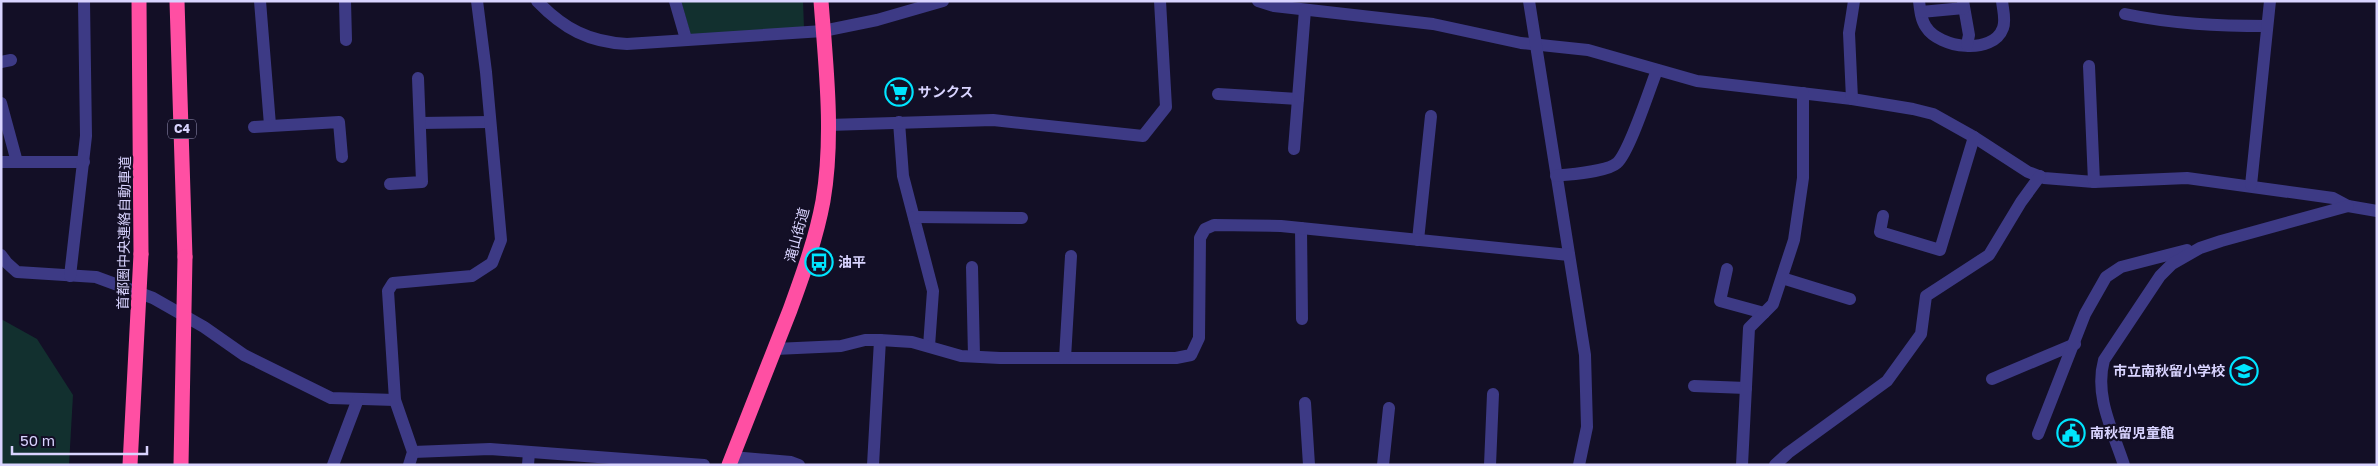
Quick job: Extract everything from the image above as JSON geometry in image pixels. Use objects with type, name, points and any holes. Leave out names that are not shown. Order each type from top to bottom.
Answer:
[{"type":"highway","name":"首都圏中央連絡自動車道","points":[[130,465],[142,254],[139,1]]},
{"type":"highway","name":"C4","points":[[177,1],[185,257],[181,465]]},
{"type":"highway","name":"滝山街道","points":[[730,461],[775,349],[816,234],[825,182],[828,125],[821,1]]},
{"type":"street","points":[[70,276],[86,136],[84,1]]},
{"type":"street","points":[[260,1],[270,125]]},
{"type":"street","points":[[345,1],[346,40]]},
{"type":"street","points":[[409,465],[414,452],[396,400],[388,291],[392,283],[472,276],[492,263],[500,240],[477,1]]},
{"type":"street","points":[[537,1],[547,12],[581,36],[605,43],[627,44],[823,31],[877,20],[935,2]]},
{"type":"street","points":[[675,1],[686,39]]},
{"type":"street","points":[[828,125],[993,120],[1143,136],[1166,107],[1160,1]]},
{"type":"street","points":[[1258,1],[1274,6],[1433,24],[1536,44],[1588,50],[1696,81],[1852,99],[1933,114],[1974,136],[2019,167],[2040,176],[2094,182],[2187,178],[2333,198],[2348,206],[2377,211]]},
{"type":"street","points":[[1528,1],[1585,355],[1587,427],[1579,465]]},
{"type":"street","points":[[1852,99],[1849,33],[1854,1]]},
{"type":"street","points":[[1967,45],[1969,35],[1963,4],[1920,7],[1925,27],[1932,34],[1949,43],[1967,45],[1978,46],[1988,43],[2002,31],[2005,22],[2002,1]]},
{"type":"street","points":[[2252,186],[2270,1]]},
{"type":"street","points":[[1294,149],[1305,10]]},
{"type":"street","points":[[2125,14],[2164,22],[2214,26],[2267,26]]},
{"type":"street","points":[[2090,66],[2094,182]]},
{"type":"street","points":[[1556,176],[1607,168],[1618,163],[1631,137],[1657,70]]},
{"type":"street","points":[[390,184],[422,182],[418,78]]},
{"type":"street","points":[[1742,465],[1749,328],[1773,304],[1794,240],[1803,178],[1803,93]]},
{"type":"street","points":[[1218,94],[1298,99]]},
{"type":"street","points":[[1,103],[17,162]]},
{"type":"street","points":[[1418,240],[1431,116]]},
{"type":"street","points":[[254,127],[339,122],[342,157]]},
{"type":"street","points":[[420,123],[490,122]]},
{"type":"street","points":[[899,122],[903,176],[933,291],[930,346]]},
{"type":"street","points":[[1883,216],[1880,232],[1940,250],[1974,136]]},
{"type":"street","points":[[1,162],[84,162]]},
{"type":"street","points":[[1775,465],[1788,453],[1887,381],[1921,334],[1926,296],[1990,255],[2021,202],[2040,176]]},
{"type":"street","points":[[2038,434],[2075,344],[2085,314],[2106,277],[2121,267],[2348,206]]},
{"type":"street","points":[[914,217],[1022,218]]},
{"type":"street","points":[[775,349],[841,346],[864,340],[880,340],[930,346],[961,356],[1039,359],[1176,358],[1191,355],[1198,338],[1200,238],[1205,229],[1214,226],[1281,226],[1569,255]]},
{"type":"street","points":[[1301,228],[1302,319]]},
{"type":"street","points":[[2124,465],[2100,393],[2100,375],[2104,360],[2160,276],[2172,264],[2200,248],[2221,241]]},
{"type":"street","points":[[1,255],[17,272],[96,277],[153,298],[204,327],[244,355],[332,398],[396,400]]},
{"type":"street","points":[[1065,358],[1071,256]]},
{"type":"street","points":[[972,267],[974,356]]},
{"type":"street","points":[[1727,269],[1720,301],[1764,314]]},
{"type":"street","points":[[1782,278],[1850,298]]},
{"type":"street","points":[[873,465],[880,340]]},
{"type":"street","points":[[1992,379],[2075,344]]},
{"type":"street","points":[[1694,386],[1746,388]]},
{"type":"street","points":[[1490,465],[1493,394]]},
{"type":"street","points":[[333,465],[358,399]]},
{"type":"street","points":[[1305,403],[1309,465]]},
{"type":"street","points":[[1383,465],[1389,408]]},
{"type":"street","points":[[414,452],[467,449],[528,458],[704,465]]},
{"type":"street","points":[[730,461],[791,462],[799,465]]},
{"type":"green space","points":[[681,1],[803,1],[804,28],[691,36]]},
{"type":"green space","points":[[1,319],[37,339],[73,395],[69,465],[1,465]]},
{"type":"place","name":"サンクス","points":[[899,92]]},
{"type":"place","name":"油平","points":[[819,262]]},
{"type":"place","name":"市立南秋留小学校","points":[[2244,371]]},
{"type":"place","name":"南秋留児童館","points":[[2071,433]]}]
